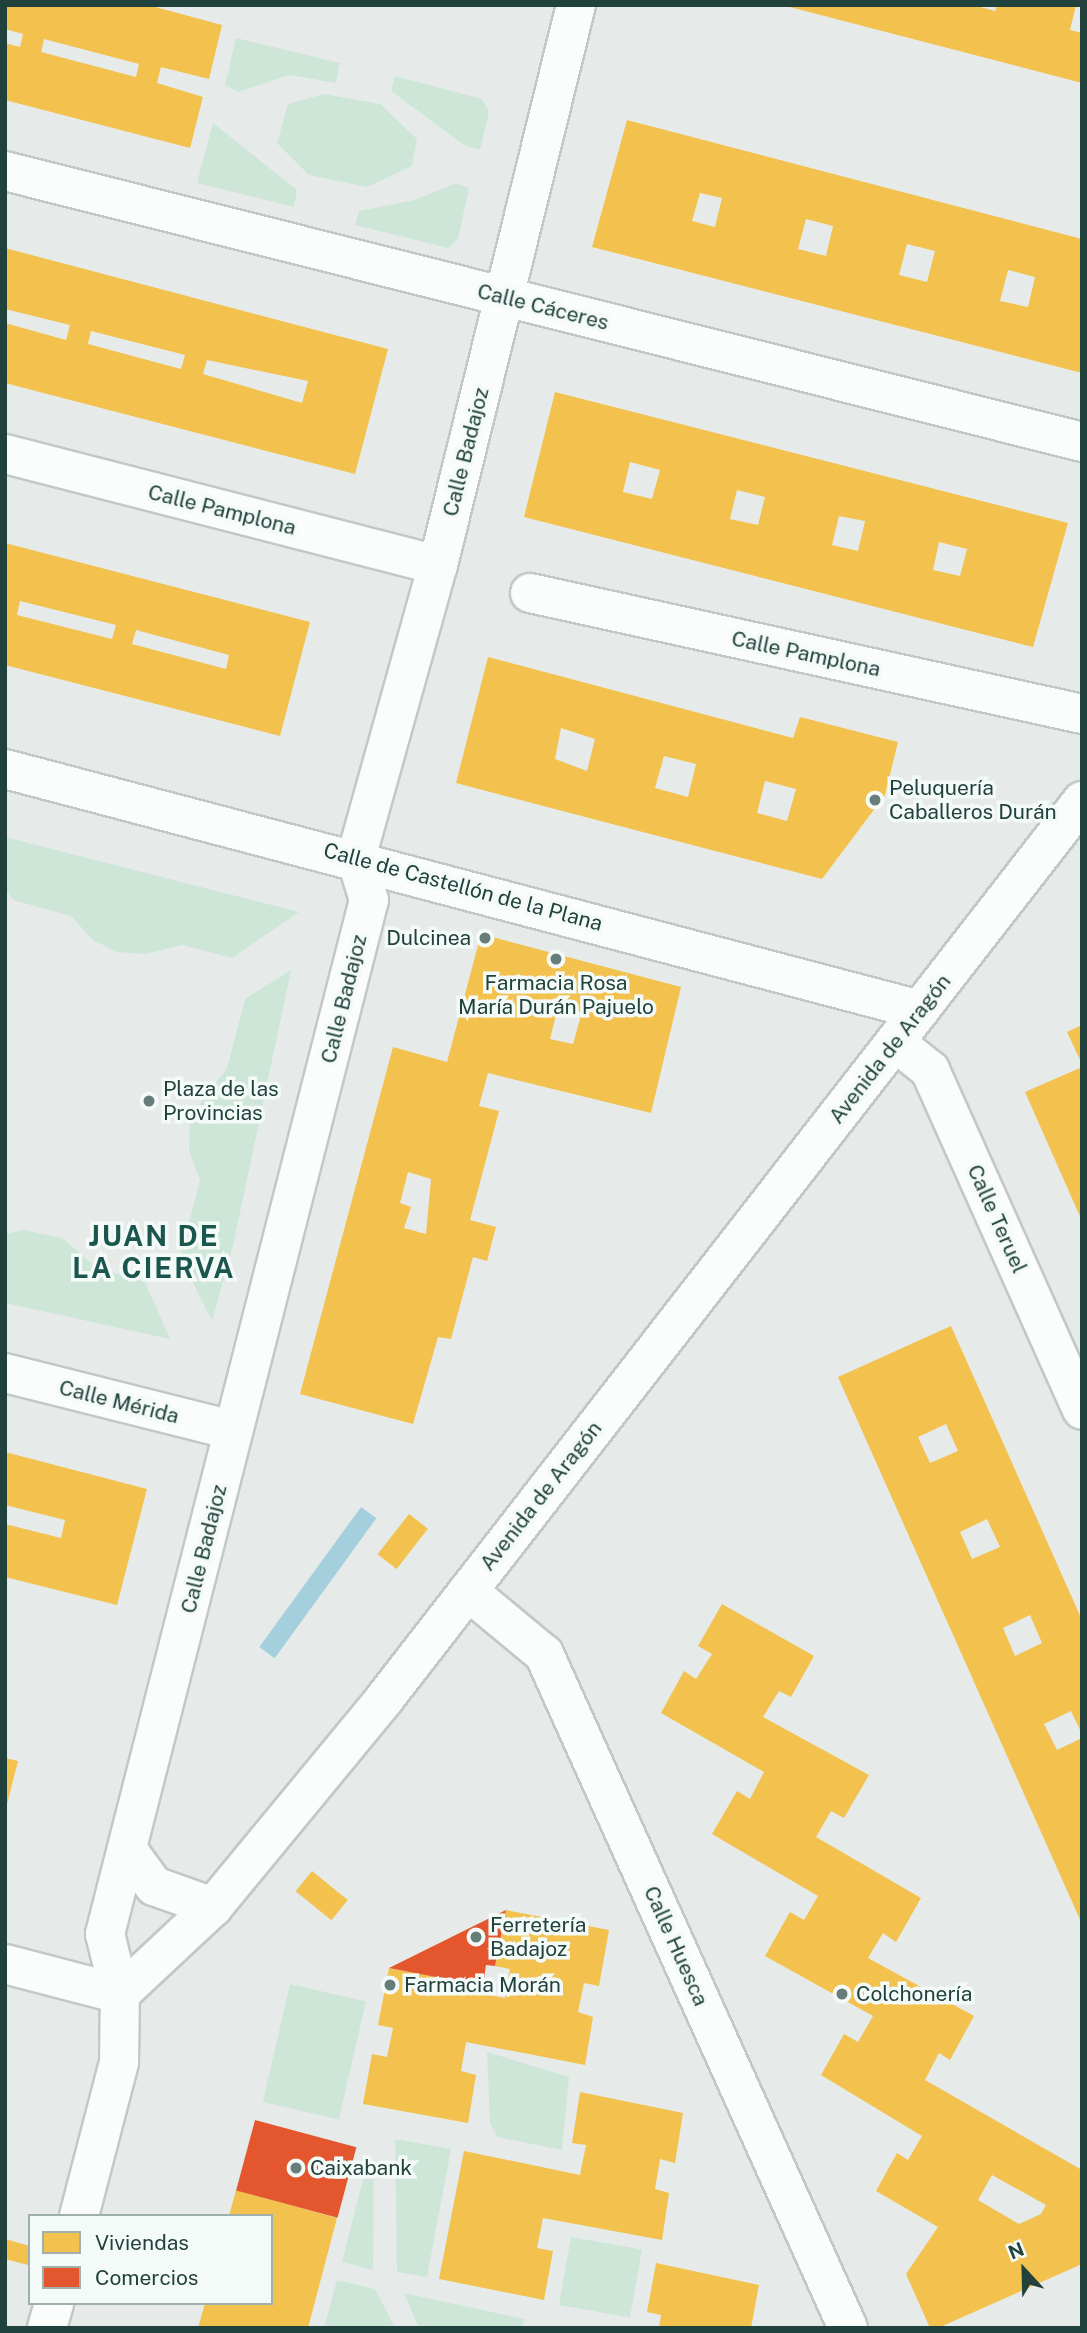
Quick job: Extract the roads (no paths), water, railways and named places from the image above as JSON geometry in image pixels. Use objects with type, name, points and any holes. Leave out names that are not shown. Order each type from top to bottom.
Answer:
[{"type":"street","name":"Calle Badajoz","points":[[120,1994],[105,1934],[369,900],[356,858],[439,565],[576,5]]},
{"type":"street","name":"Calle Cáceres","points":[[5,171],[1082,442]]},
{"type":"street","name":"Calle Pamplona","points":[[5,454],[439,565]]},
{"type":"street","name":"Calle Pamplona","points":[[530,593],[1082,714]]},
{"type":"street","name":"Calle de Castellón de la Plana","points":[[5,769],[356,858],[920,1010]]},
{"type":"street","name":"Avenida de Aragón","points":[[120,1994],[213,1907],[468,1591],[1082,801]]},
{"type":"street","name":"Calle Teruel","points":[[895,1042],[930,1070],[1078,1389]]},
{"type":"street","name":"Calle Mérida","points":[[5,1373],[232,1430]]},
{"type":"street","name":"Calle Huesca","points":[[468,1591],[544,1654],[848,2328]]},
{"type":"street","points":[[127,1849],[154,1886],[213,1907]]},
{"type":"street","points":[[58,1977],[94,1955],[105,1934]]},
{"type":"street","points":[[5,1964],[120,1994],[118,2062],[80,2214]]},
{"type":"street","points":[[47,2328],[53,2305]]},
{"type":"water","points":[[361,1507],[376,1518],[275,1658],[259,1647]]},
{"type":"place","name":"Peluquería Caballeros Durán","points":[[875,800]]},
{"type":"place","name":"Dulcinea","points":[[485,938]]},
{"type":"place","name":"Farmacia Rosa María Durán Pajuelo","points":[[556,959]]},
{"type":"place","name":"Plaza de las Provincias","points":[[149,1101]]},
{"type":"place","name":"Ferretería Badajoz","points":[[476,1937]]},
{"type":"place","name":"Farmacia Morán","points":[[390,1985]]},
{"type":"place","name":"Colchonería","points":[[842,1994]]},
{"type":"place","name":"Caixabank","points":[[296,2168]]},
{"type":"district","name":"JUAN DE LA CIERVA","points":[[154,1252]]}]
